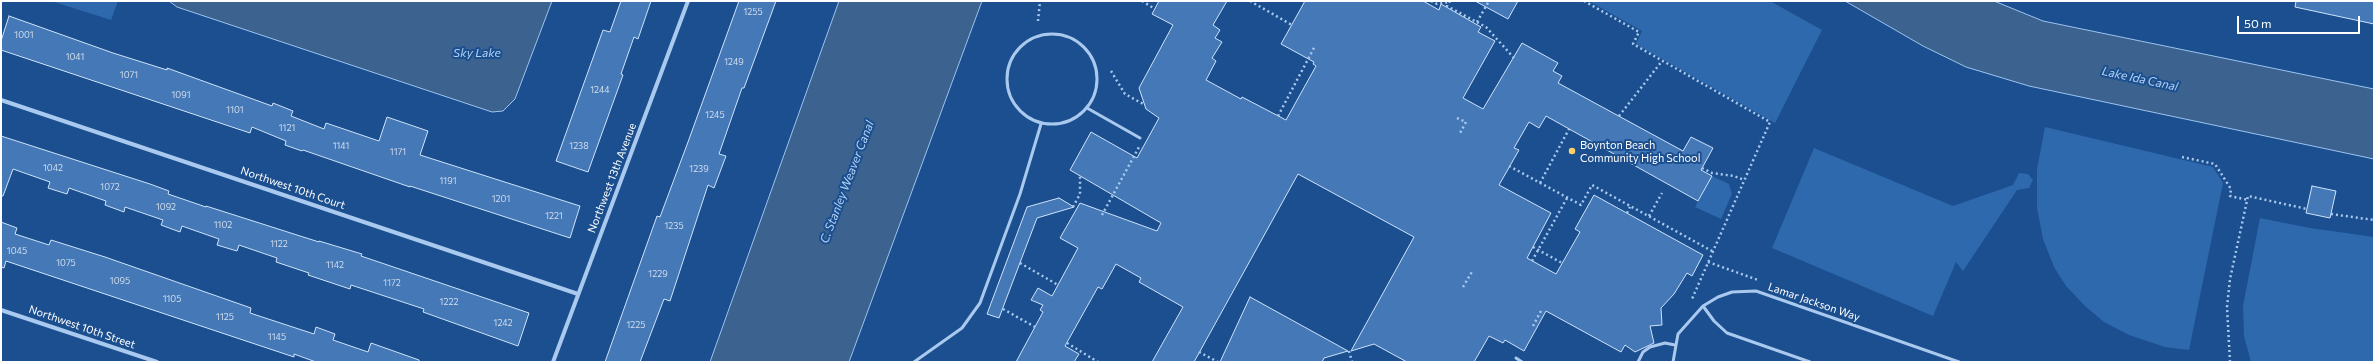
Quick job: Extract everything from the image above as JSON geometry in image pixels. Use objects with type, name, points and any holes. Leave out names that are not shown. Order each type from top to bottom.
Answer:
[{"type":"street","name":"Northwest 13th Avenue","points":[[553,362],[688,1]]},
{"type":"street","name":"Northwest 10th Court","points":[[1,100],[578,294]]},
{"type":"street","name":"Northwest 10th Street","points":[[1,310],[157,362]]},
{"type":"lane","points":[[1052,34],[1062,35],[1072,38],[1088,51],[1094,65],[1097,80],[1093,99],[1087,108],[1080,115],[1066,122],[1051,125],[1041,124],[1028,117],[1016,107],[1011,99],[1006,79],[1008,69],[1017,51],[1024,43],[1037,36],[1052,34]]},
{"type":"lane","points":[[1087,108],[1140,138]]},
{"type":"lane","points":[[914,362],[962,328],[980,303],[1032,159],[1041,124]]},
{"type":"lane","name":"Lamar Jackson Way","points":[[1673,362],[1674,345],[1678,334],[1703,306],[1718,296],[1732,292],[1756,292],[1959,362]]},
{"type":"lane","points":[[1703,306],[1714,321],[1727,333],[1810,362]]},
{"type":"lane","points":[[1638,362],[1643,352],[1650,347],[1665,343],[1674,345]]},
{"type":"lane","points":[[920,358],[923,362]]},
{"type":"lane","points":[[1516,358],[1522,362]]},
{"type":"path","points":[[1038,21],[1040,1]]},
{"type":"path","points":[[1142,1],[1155,9]]},
{"type":"path","points":[[1250,1],[1292,24]]},
{"type":"path","points":[[1431,1],[1437,4],[1450,2]]},
{"type":"path","points":[[1477,22],[1489,1]]},
{"type":"path","points":[[1584,1],[1639,32],[1632,44],[1770,122],[1692,299]]},
{"type":"path","points":[[1450,2],[1447,6],[1486,27],[1514,58]]},
{"type":"path","points":[[1278,116],[1315,46]]},
{"type":"path","points":[[1620,116],[1662,61]]},
{"type":"path","points":[[1111,71],[1125,94],[1145,105]]},
{"type":"path","points":[[1457,118],[1466,122],[1459,135]]},
{"type":"path","points":[[1540,183],[1569,129]]},
{"type":"path","points":[[1102,215],[1143,140],[1140,138]]},
{"type":"path","points":[[2182,157],[2215,164],[2231,190],[2230,196],[2248,200]]},
{"type":"path","points":[[1509,166],[1582,206],[1592,185],[1712,251]]},
{"type":"path","points":[[1702,168],[1712,173],[1734,176],[1744,180]]},
{"type":"path","points":[[1073,207],[1080,194],[1080,176]]},
{"type":"path","points":[[1649,216],[1662,193]]},
{"type":"path","points":[[2230,362],[2227,306],[2230,279],[2248,196],[2307,209]]},
{"type":"path","points":[[1532,261],[1567,198]]},
{"type":"path","points":[[1627,213],[1630,206]]},
{"type":"path","points":[[2331,214],[2374,220]]},
{"type":"path","points":[[1533,247],[1562,264]]},
{"type":"path","points":[[1708,262],[1758,280]]},
{"type":"path","points":[[1020,263],[1058,285]]},
{"type":"path","points":[[1463,287],[1473,270]]},
{"type":"path","points":[[1003,309],[1035,327]]},
{"type":"path","points":[[1534,326],[1542,309]]},
{"type":"path","points":[[1066,343],[1098,362]]},
{"type":"path","points":[[1349,351],[1352,362]]},
{"type":"path","points":[[1199,352],[1218,362]]},
{"type":"shaded area","points":[[51,1],[118,1],[111,20]]},
{"type":"shaded area","points":[[1589,1],[1770,1],[1822,30],[1775,123],[1636,44],[1642,31]]},
{"type":"shaded area","points":[[2045,127],[2213,167],[2223,183],[2189,350],[2165,347],[2129,335],[2104,322],[2086,307],[2066,286],[2054,267],[2043,239],[2037,208],[2037,169]]},
{"type":"shaded area","points":[[1814,148],[1953,206],[2013,185],[2019,173],[2028,174],[2033,180],[2029,188],[2017,190],[1963,271],[1956,262],[1933,316],[1772,248]]},
{"type":"shaded area","points":[[1712,176],[1729,184],[1732,194],[1721,219],[1695,207]]},
{"type":"shaded area","points":[[2260,218],[2310,228],[2374,237],[2374,362],[2251,362],[2244,336],[2243,306]]},
{"type":"water","name":"Sky Lake","points":[[169,1],[552,1],[515,99],[503,111],[492,112],[177,7]]},
{"type":"water","name":"C. Stanley Weaver Canal","points":[[839,1],[982,1],[849,362],[710,362]]},
{"type":"water","name":"Lake Ida Canal","points":[[1845,1],[1994,1],[2043,21],[2374,89],[2374,159],[2029,86],[1966,67],[1923,46]]},
{"type":"building","points":[[621,1],[651,1],[638,39],[634,37],[621,74],[623,75],[588,172],[556,161],[603,30],[610,32]]},
{"type":"building","points":[[739,1],[776,1],[744,88],[742,88],[719,154],[726,156],[714,188],[708,185],[670,301],[664,299],[640,362],[605,362],[657,216],[660,217]]},
{"type":"building","points":[[1159,1],[1227,1],[1213,25],[1220,30],[1215,38],[1222,42],[1212,58],[1216,61],[1206,80],[1241,99],[1242,97],[1286,120],[1316,66],[1313,64],[1314,62],[1281,44],[1305,1],[1423,1],[1439,10],[1441,4],[1481,27],[1478,32],[1495,41],[1463,98],[1483,109],[1522,43],[1558,63],[1553,71],[1562,76],[1558,83],[1683,151],[1691,137],[1713,148],[1701,170],[1712,176],[1698,201],[1546,116],[1539,128],[1529,122],[1514,148],[1519,150],[1499,185],[1551,213],[1527,258],[1556,274],[1580,232],[1575,229],[1594,195],[1703,255],[1692,276],[1687,273],[1674,294],[1661,308],[1662,325],[1650,326],[1654,343],[1635,352],[1625,345],[1621,352],[1546,311],[1524,351],[1505,340],[1503,343],[1489,336],[1474,362],[1407,362],[1374,344],[1351,351],[1414,237],[1298,174],[1194,362],[1152,362],[1183,307],[1139,282],[1141,278],[1116,264],[1102,289],[1098,287],[1065,346],[1079,354],[1074,362],[1016,362],[1043,312],[1040,310],[1043,305],[1031,300],[1038,288],[1052,296],[1078,248],[1060,238],[1080,203],[1157,231],[1161,223],[1070,170],[1091,132],[1137,158],[1159,118],[1146,109],[1139,88],[1173,25],[1152,14]]},
{"type":"building","points":[[1475,1],[1518,1],[1508,19]]},
{"type":"building","points":[[2296,1],[2374,1],[2374,24],[2295,7]]},
{"type":"building","points":[[9,16],[113,53],[167,70],[167,68],[272,106],[273,103],[293,111],[291,116],[324,129],[326,123],[379,141],[387,117],[428,131],[420,155],[580,206],[570,238],[410,187],[303,150],[302,151],[285,145],[286,141],[252,127],[250,133],[1,50],[1,41]]},
{"type":"building","points":[[1,136],[150,184],[169,191],[168,194],[206,207],[362,254],[361,256],[529,313],[518,346],[423,312],[424,309],[351,285],[350,289],[308,275],[309,273],[276,262],[277,258],[239,245],[237,251],[217,245],[219,239],[182,226],[180,232],[161,225],[163,220],[125,207],[124,212],[105,205],[106,201],[69,188],[67,194],[48,188],[50,182],[13,169],[3,196],[1,196]]},
{"type":"building","points":[[2312,186],[2336,191],[2330,218],[2306,213]]},
{"type":"building","points":[[1059,198],[1074,207],[1037,218],[999,318],[987,314],[1027,207]]},
{"type":"building","points":[[1,222],[17,228],[15,234],[49,245],[51,240],[105,257],[251,308],[250,313],[314,334],[316,327],[335,334],[333,340],[368,352],[371,343],[419,360],[419,362],[316,362],[294,354],[294,357],[6,261],[4,268],[1,267]]},
{"type":"building","points":[[1250,297],[1348,351],[1324,358],[1322,362],[1220,362]]},
{"type":"place","name":"Boynton Beach Community High School","points":[[1572,151]]}]
